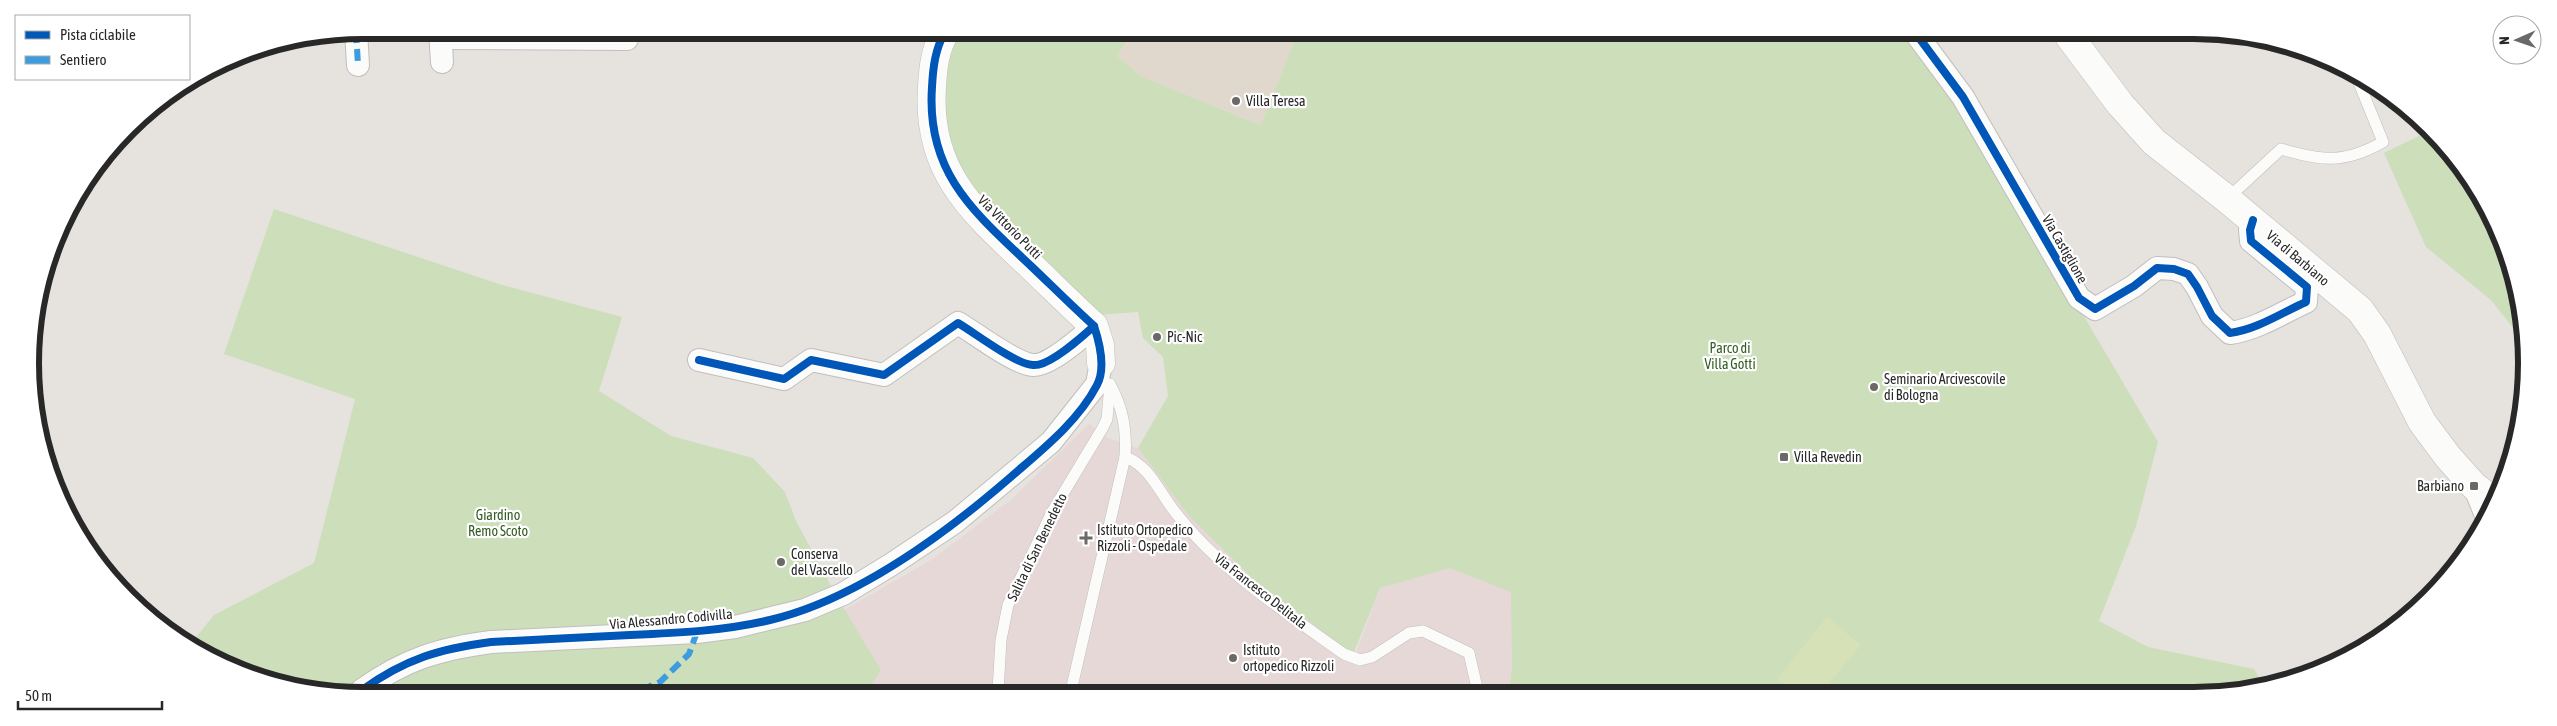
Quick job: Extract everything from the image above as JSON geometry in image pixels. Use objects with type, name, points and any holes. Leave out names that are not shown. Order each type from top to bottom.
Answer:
[{"type":"street","points":[[356,39],[358,65]]},
{"type":"street","points":[[441,39],[442,62]]},
{"type":"street","name":"Via Vittorio Putti","points":[[942,39],[933,65],[933,126],[940,154],[953,182],[972,210],[1094,326]]},
{"type":"street","name":"Via Castiglione","points":[[1920,39],[1963,97],[2079,298],[2095,309],[2134,286],[2157,268],[2174,269],[2188,274],[2212,316],[2230,333],[2249,330],[2280,313],[2306,302],[2307,287],[2251,241],[2250,230],[2253,220]]},
{"type":"street","name":"Via di Barbiano","points":[[2071,39],[2120,104],[2154,142],[2253,220],[2360,310],[2377,334],[2422,422],[2448,458],[2484,493]]},
{"type":"street","points":[[699,360],[784,379],[810,360],[884,375],[958,323],[1020,362],[1033,366],[1045,364],[1094,326],[1106,374]]},
{"type":"street","name":"Via Alessandro Codivilla","points":[[366,687],[387,672],[420,657],[457,647],[490,642],[697,632],[734,627],[805,610],[843,594],[955,522],[1051,442],[1106,374]]},
{"type":"lane","points":[[2227,199],[2281,149],[2315,159],[2340,158],[2369,150],[2383,142],[2360,84]]},
{"type":"lane","points":[[1073,687],[1125,456],[1126,432],[1123,416],[1106,374]]},
{"type":"lane","name":"Salita di San Benedetto","points":[[998,687],[1000,640],[1008,605],[1052,512],[1102,429],[1106,419],[1106,374]]},
{"type":"lane","name":"Via Francesco Delitala","points":[[1125,456],[1136,461],[1152,478],[1175,512],[1220,562],[1344,654],[1360,660],[1372,657],[1408,633],[1423,631],[1469,653],[1477,687]]},
{"type":"shaded area","name":"Villa Teresa","points":[[1130,39],[1296,39],[1262,125],[1142,77],[1117,56]]},
{"type":"shaded area","name":"Istituto Ortopedico Rizzoli - Ospedale","points":[[1089,424],[1108,438],[1138,448],[1189,516],[1254,580],[1341,657],[1354,658],[1380,588],[1450,568],[1512,591],[1512,668],[1510,687],[870,687],[881,670],[844,610],[931,560],[1012,499]]},
{"type":"green space","name":"Parco di Villa Gotti","points":[[944,39],[1129,39],[1117,56],[1142,77],[1261,125],[1296,39],[1905,39],[1955,106],[2085,318],[2158,442],[2136,526],[2099,621],[2148,647],[2254,669],[2261,680],[2215,687],[1510,687],[1512,668],[1511,592],[1450,568],[1380,588],[1354,652],[1350,652],[1254,580],[1189,516],[1138,448],[1168,396],[1163,357],[1143,338],[1138,312],[1083,316],[942,164]]},
{"type":"green space","points":[[2423,134],[2438,149],[2464,183],[2494,239],[2507,279],[2517,332],[2491,300],[2426,247],[2384,153]]},
{"type":"green space","name":"Giardino Remo Scoto","points":[[274,209],[499,284],[622,317],[599,391],[671,436],[753,458],[785,492],[796,521],[837,597],[881,670],[870,687],[342,687],[279,676],[239,663],[220,654],[194,640],[214,615],[314,563],[355,399],[224,354]]},
{"type":"green space","points":[[1827,617],[1861,645],[1826,687],[1787,687],[1777,679]]},
{"type":"marked path","points":[[356,39],[358,65]]},
{"type":"marked path","points":[[648,687],[660,682],[689,654],[697,632]]},
{"type":"cycle path","points":[[366,687],[393,670],[423,657],[472,645],[491,642],[700,631],[753,624],[804,610],[870,579],[934,538],[993,492],[1073,420],[1090,397],[1100,378],[1102,364],[1094,326],[973,208],[958,188],[946,167],[937,144],[932,117],[933,73],[935,59],[942,39]]},
{"type":"cycle path","points":[[1920,39],[1963,97],[2079,298],[2095,309],[2134,286],[2157,268],[2174,269],[2188,274],[2212,316],[2230,333],[2260,324],[2306,302],[2307,287],[2251,241],[2250,230],[2253,220]]},
{"type":"cycle path","points":[[699,360],[784,379],[811,360],[884,375],[958,323],[1006,354],[1033,365],[1056,356],[1094,326]]},
{"type":"place","name":"Villa Teresa","points":[[1236,101]]},
{"type":"place","name":"Pic-Nic","points":[[1157,337]]},
{"type":"place","name":"Seminario Arcivescovile di Bologna","points":[[1874,387]]},
{"type":"place","name":"Villa Revedin","points":[[1784,457]]},
{"type":"place","name":"Barbiano","points":[[2474,486]]},
{"type":"place","name":"Istituto Ortopedico Rizzoli - Ospedale","points":[[1086,538]]},
{"type":"place","name":"Conserva del Vascello","points":[[781,562]]},
{"type":"place","name":"Istituto ortopedico Rizzoli","points":[[1233,658]]}]
